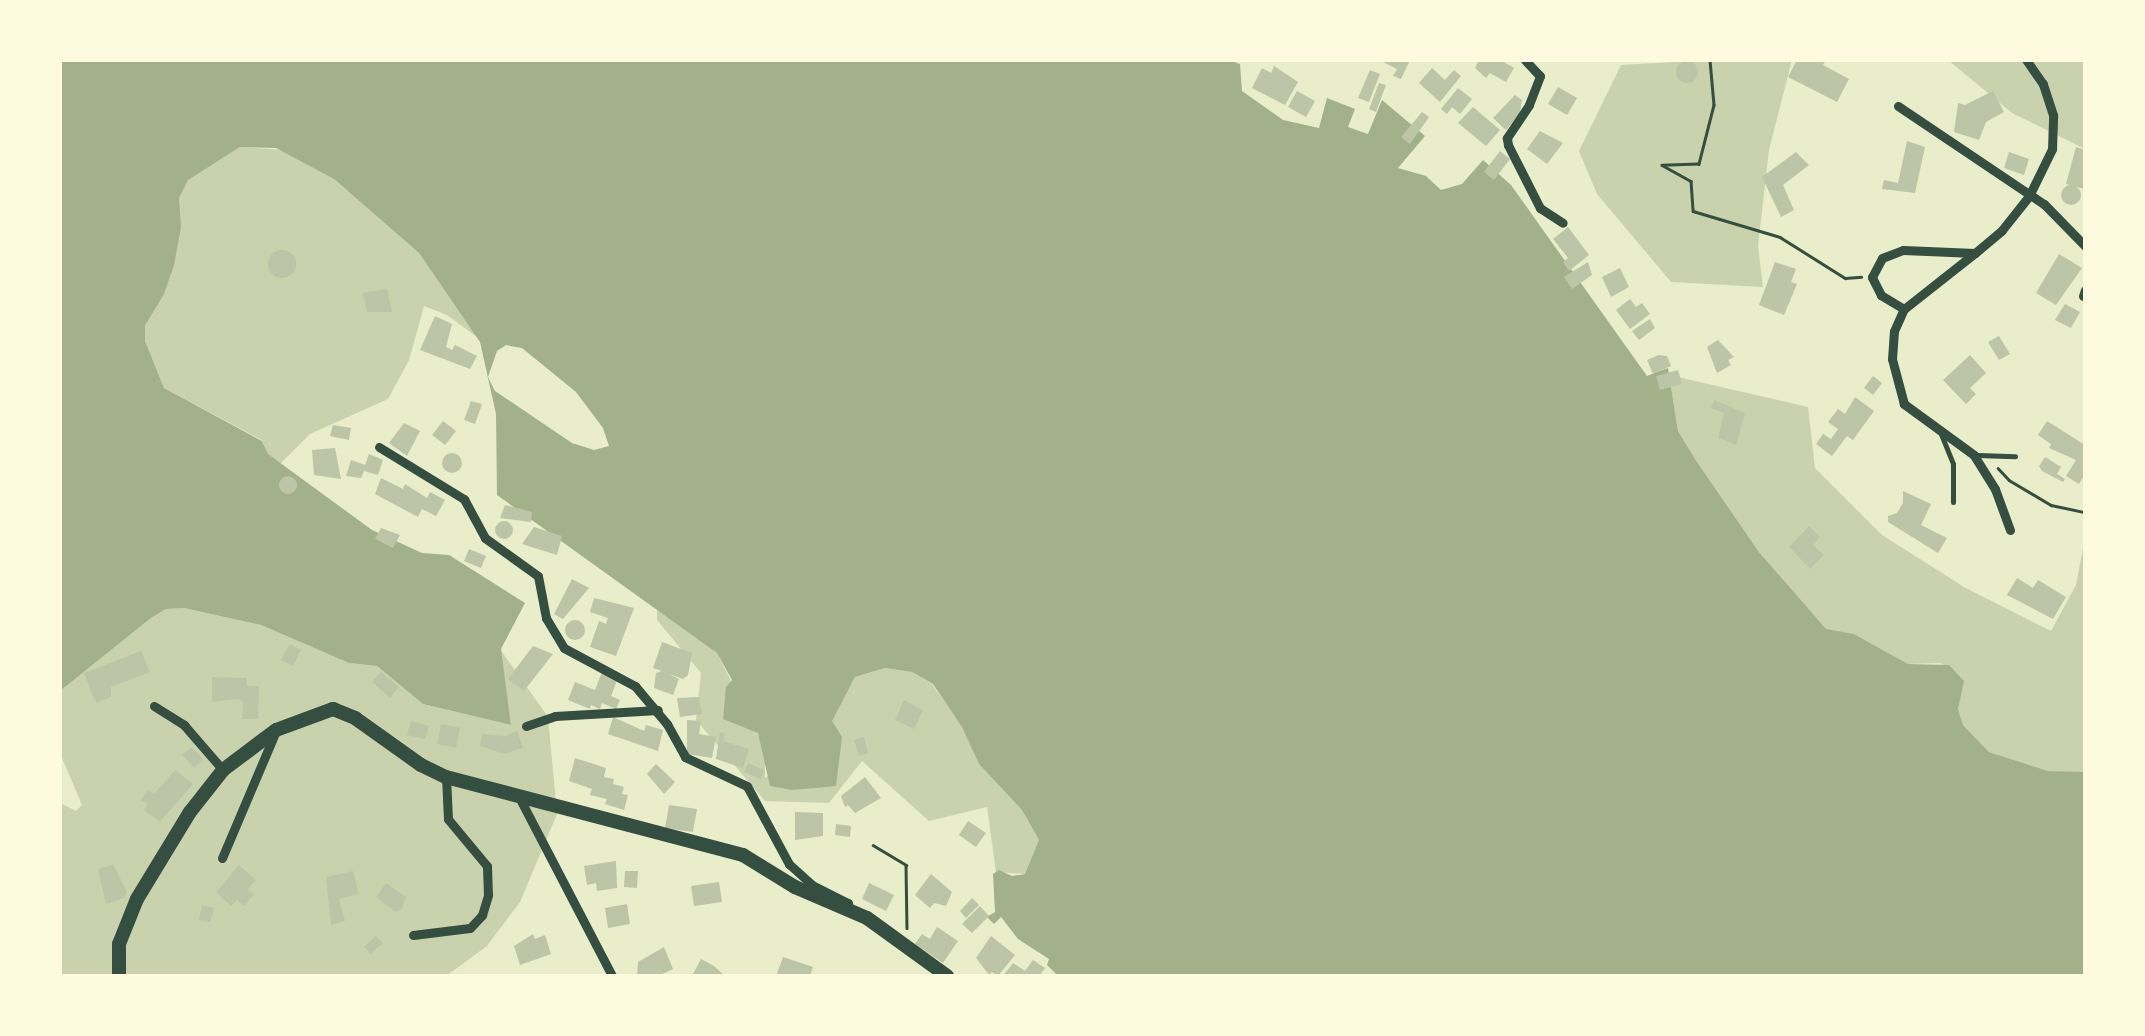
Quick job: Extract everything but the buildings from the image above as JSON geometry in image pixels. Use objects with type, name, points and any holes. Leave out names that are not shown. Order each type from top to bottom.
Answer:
[{"type":"main road","points":[[119,976],[119,944],[137,899],[190,812],[223,770],[276,730],[332,708],[356,718],[421,765],[446,777],[520,799],[724,847],[796,887],[850,910],[946,976]]},
{"type":"street","points":[[1525,60],[1540,76],[1508,145],[1540,208],[1563,223]]},
{"type":"street","points":[[2010,530],[1994,489],[1974,455],[1904,404],[1896,382],[1894,331],[1904,309],[2002,230],[2028,196],[2052,148],[2053,115],[2043,84],[2026,60]]},
{"type":"street","points":[[1898,106],[2061,218],[2085,246]]},
{"type":"street","points":[[1904,309],[1882,295],[1872,278],[1882,258],[1903,250],[1975,253]]},
{"type":"street","points":[[380,446],[464,499],[486,538],[538,576],[546,618],[564,648],[636,686],[658,710],[684,758],[747,786],[789,864],[812,885],[848,902],[850,910]]},
{"type":"street","points":[[154,706],[184,725],[223,770]]},
{"type":"street","points":[[526,726],[555,716],[658,710]]},
{"type":"street","points":[[222,858],[276,730]]},
{"type":"street","points":[[413,935],[470,928],[482,915],[488,895],[487,866],[448,819],[446,777]]},
{"type":"street","points":[[520,799],[612,976]]},
{"type":"lane","points":[[1937,428],[1953,464],[1953,502]]},
{"type":"lane","points":[[1974,455],[2015,456]]},
{"type":"path","points":[[1710,60],[1714,104],[1699,164],[1662,165],[1692,181],[1694,211],[1780,236],[1845,278],[1872,278]]},
{"type":"path","points":[[1987,455],[2009,480],[2051,505],[2085,512]]},
{"type":"path","points":[[873,845],[907,869],[907,928],[899,942]]},
{"type":"shaded area","points":[[60,60],[1229,60],[1240,64],[1242,91],[1283,120],[1319,128],[1327,98],[1355,109],[1348,127],[1368,134],[1382,100],[1425,136],[1398,168],[1426,176],[1441,190],[1462,184],[1483,160],[1511,185],[1647,376],[1668,368],[1678,431],[1759,552],[1826,629],[1854,634],[1908,664],[1949,665],[1964,681],[1958,709],[1963,725],[1989,752],[2048,771],[2085,772],[2085,976],[1058,976],[1047,965],[1049,959],[1018,939],[1001,917],[994,924],[987,917],[995,912],[993,874],[999,870],[1012,876],[1025,874],[1039,840],[1022,810],[979,764],[962,727],[933,684],[912,672],[885,668],[855,677],[832,721],[842,737],[836,786],[792,790],[770,786],[758,733],[723,719],[726,687],[732,680],[717,653],[497,495],[496,414],[480,342],[419,253],[334,179],[276,148],[240,147],[188,180],[179,198],[181,227],[174,265],[164,294],[145,326],[145,341],[164,388],[262,441],[268,454],[372,530],[422,553],[449,555],[525,603],[501,649],[511,725],[423,704],[377,666],[349,663],[261,625],[184,608],[166,609],[151,618],[60,691]],"holes":[[[506,345],[522,348],[576,392],[603,428],[609,446],[594,450],[572,443],[495,391],[488,377],[497,351]]]},
{"type":"shaded area","points":[[1792,60],[1769,150],[1758,246],[1763,287],[1671,282],[1597,194],[1579,151],[1621,65]]},
{"type":"shaded area","points":[[1948,60],[2085,60],[2085,149],[2012,113]]},
{"type":"shaded area","points":[[240,147],[283,150],[334,179],[419,253],[477,337],[447,315],[424,306],[409,360],[388,399],[310,434],[280,464],[267,454],[262,440],[164,388],[145,341],[145,326],[156,308],[179,198],[187,180]]},
{"type":"shaded area","points":[[1669,375],[1808,407],[1815,468],[1882,535],[1964,587],[2051,631],[2076,585],[2085,538],[2085,773],[2048,771],[1989,752],[1963,725],[1958,709],[1963,681],[1941,663],[1908,664],[1854,634],[1826,630],[1759,552],[1697,462],[1678,431]]},
{"type":"shaded area","points":[[184,608],[261,625],[349,663],[377,666],[423,704],[511,725],[500,649],[548,717],[557,814],[520,902],[487,946],[446,976],[60,976],[60,803],[76,811],[82,805],[60,753],[60,691],[151,618],[166,609]]},
{"type":"shaded area","points":[[657,608],[717,653],[765,749],[765,778],[831,721],[855,677],[885,668],[912,672],[932,684],[963,727],[979,764],[1022,810],[1039,840],[1026,874],[996,872],[987,807],[929,821],[862,761],[829,803],[765,801],[696,720],[701,673],[657,620]]}]
